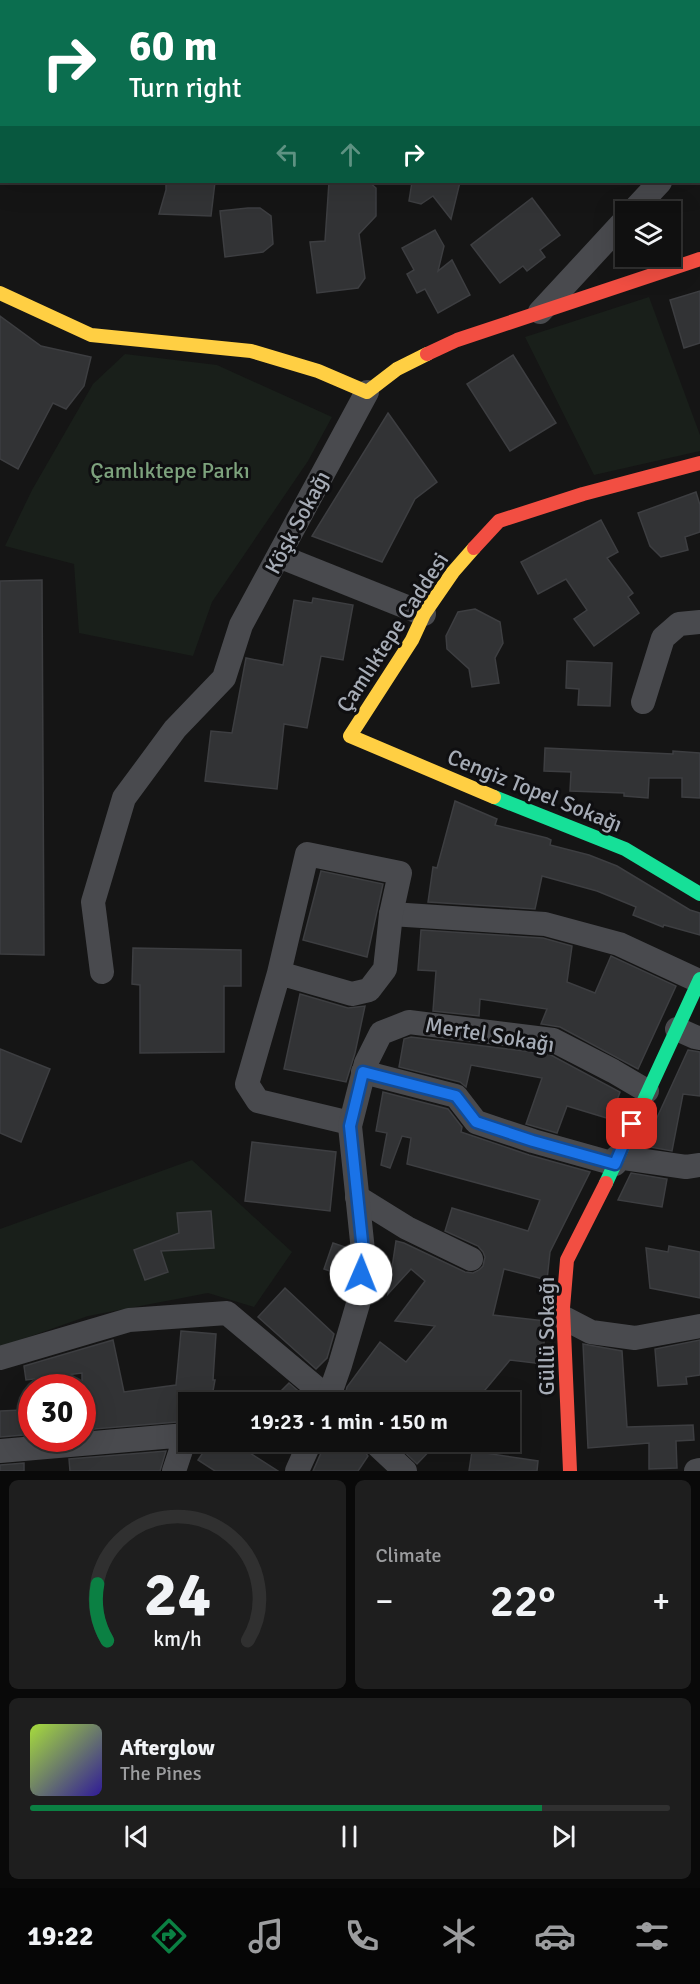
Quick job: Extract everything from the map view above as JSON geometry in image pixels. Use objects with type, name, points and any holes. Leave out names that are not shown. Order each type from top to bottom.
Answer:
[{"type":"street","points":[[642,201],[659,183]]},
{"type":"street","points":[[537,315],[615,231]]},
{"type":"street","name":"Köşk Sokağı","points":[[102,972],[93,902],[124,798],[176,729],[224,678],[241,625],[367,392],[397,369],[457,340],[700,259]]},
{"type":"street","points":[[0,293],[91,335],[250,351],[318,371],[367,392]]},
{"type":"street","name":"Çamlıktepe Caddesi","points":[[350,736],[412,640],[424,614],[453,572],[499,521],[583,494],[700,463]]},
{"type":"street","points":[[279,556],[424,614]]},
{"type":"street","points":[[643,702],[663,638],[679,624],[700,622]]},
{"type":"street","name":"Cengiz Topel Sokağı","points":[[350,736],[510,804],[625,849],[700,894]]},
{"type":"street","points":[[279,973],[352,994],[369,990],[385,969],[391,914],[399,873],[307,854],[279,973],[248,1084],[258,1101],[350,1123]]},
{"type":"street","points":[[391,914],[546,924],[619,944],[699,980]]},
{"type":"street","name":"Güllü Sokağı","points":[[570,1471],[564,1318],[567,1260],[616,1161],[699,980]]},
{"type":"street","name":"Mertel Sokağı","points":[[332,1392],[360,1298],[363,1251],[350,1123],[363,1072],[381,1033],[409,1022],[553,1040],[647,1090]]},
{"type":"street","points":[[677,1029],[700,1038]]},
{"type":"street","points":[[363,1072],[456,1096],[476,1122],[533,1141],[616,1161],[686,1167],[700,1165]]},
{"type":"street","points":[[357,1197],[407,1228],[471,1259]]},
{"type":"street","points":[[0,1358],[129,1320],[227,1313],[319,1392]]},
{"type":"street","points":[[564,1318],[591,1332],[635,1338],[700,1326]]},
{"type":"street","points":[[0,1451],[186,1435],[174,1471]]},
{"type":"street","points":[[297,1471],[306,1452]]},
{"type":"street","points":[[385,1452],[405,1471]]},
{"type":"green space","points":[[649,297],[700,435],[700,451],[594,475],[525,337]]},
{"type":"green space","name":"Çamlıktepe Parkı","points":[[125,354],[217,365],[332,417],[308,461],[212,602],[193,656],[79,633],[74,564],[5,546],[32,490],[93,384]]},
{"type":"green space","points":[[192,1160],[292,1252],[254,1307],[208,1293],[88,1316],[0,1347],[0,1229]]},
{"type":"building","points":[[166,183],[215,183],[211,216],[159,214]]},
{"type":"building","points":[[329,183],[370,183],[376,188],[376,216],[359,234],[365,278],[358,288],[317,293],[310,242],[325,241]]},
{"type":"building","points":[[412,183],[460,183],[451,219],[433,196],[421,204],[409,201]]},
{"type":"building","points":[[532,198],[560,235],[540,250],[545,257],[527,271],[523,266],[500,283],[471,245]]},
{"type":"building","points":[[260,208],[271,216],[273,244],[263,252],[225,257],[220,211]]},
{"type":"building","points":[[435,230],[444,246],[438,271],[452,260],[470,295],[438,313],[425,289],[417,293],[407,274],[414,270],[402,248]]},
{"type":"building","points":[[700,291],[700,343],[684,348],[670,300]]},
{"type":"building","points":[[0,316],[41,346],[91,357],[84,386],[66,409],[53,403],[18,469],[0,459]]},
{"type":"building","points":[[513,355],[556,423],[510,451],[467,384]]},
{"type":"building","points":[[388,413],[437,482],[415,499],[382,562],[312,536]]},
{"type":"building","points":[[696,492],[700,505],[700,532],[685,537],[688,550],[661,557],[650,546],[638,513]]},
{"type":"building","points":[[601,520],[618,552],[607,558],[633,593],[628,597],[639,613],[594,646],[574,619],[587,610],[566,579],[538,594],[521,562]]},
{"type":"building","points":[[42,580],[44,955],[0,954],[0,581]]},
{"type":"building","points":[[313,598],[353,605],[343,660],[321,656],[307,728],[284,724],[277,789],[205,781],[211,731],[232,733],[246,658],[283,665],[294,600],[312,603]]},
{"type":"building","points":[[475,609],[500,622],[503,643],[495,658],[499,683],[472,687],[469,669],[447,649],[446,636],[458,612]]},
{"type":"building","points":[[567,661],[612,663],[610,706],[578,705],[579,689],[566,688]]},
{"type":"building","points":[[545,748],[673,754],[673,751],[700,753],[700,798],[682,797],[682,778],[649,778],[648,798],[624,796],[624,793],[570,791],[571,772],[544,771]]},
{"type":"building","points":[[455,801],[497,819],[495,825],[547,838],[551,840],[550,845],[589,855],[617,866],[690,910],[700,913],[700,935],[664,925],[663,927],[633,915],[636,907],[597,891],[542,876],[535,909],[428,902],[433,867],[437,868]]},
{"type":"building","points":[[321,871],[383,884],[367,957],[303,940]]},
{"type":"building","points":[[421,930],[543,938],[572,946],[567,982],[595,993],[611,956],[676,986],[638,1069],[560,1027],[541,1024],[547,1009],[480,999],[479,1016],[433,1011],[436,971],[418,970]]},
{"type":"building","points":[[133,948],[241,950],[241,986],[224,986],[224,1052],[140,1053],[140,985],[132,984]]},
{"type":"building","points":[[300,994],[348,1008],[365,1006],[346,1082],[284,1069]]},
{"type":"building","points":[[411,1037],[549,1054],[620,1092],[610,1119],[567,1106],[557,1133],[526,1124],[542,1078],[471,1065],[466,1087],[460,1082],[399,1067],[404,1039]]},
{"type":"building","points":[[0,1049],[50,1069],[21,1142],[0,1133]]},
{"type":"building","points":[[688,1050],[700,1052],[700,1096],[683,1094],[672,1151],[644,1146]]},
{"type":"building","points":[[383,1092],[448,1109],[462,1127],[461,1132],[529,1155],[590,1172],[550,1252],[547,1280],[504,1269],[493,1315],[545,1321],[543,1364],[510,1360],[483,1392],[346,1392],[380,1342],[406,1362],[435,1326],[395,1321],[425,1281],[411,1269],[388,1294],[396,1241],[465,1272],[473,1273],[483,1266],[485,1257],[478,1246],[445,1231],[452,1208],[528,1231],[540,1200],[407,1164],[411,1138],[402,1136],[390,1168],[381,1165],[387,1133],[376,1131]]},
{"type":"building","points":[[252,1142],[336,1152],[330,1211],[245,1201]]},
{"type":"building","points":[[631,1173],[667,1179],[662,1207],[618,1200]]},
{"type":"building","points":[[211,1211],[214,1248],[161,1251],[168,1272],[145,1280],[134,1250],[179,1233],[177,1213]]},
{"type":"building","points":[[333,1243],[348,1248],[347,1277],[324,1269]]},
{"type":"building","points":[[669,1246],[700,1252],[700,1298],[650,1288],[646,1248],[668,1252]]},
{"type":"building","points":[[285,1288],[334,1334],[327,1358],[316,1369],[258,1317]]},
{"type":"building","points":[[181,1331],[216,1334],[213,1392],[178,1392],[178,1422],[96,1429],[96,1374],[25,1374],[24,1366],[113,1340],[124,1392],[176,1385]]},
{"type":"building","points":[[700,1340],[700,1375],[686,1377],[687,1384],[658,1386],[655,1349]]},
{"type":"building","points":[[583,1344],[622,1351],[627,1427],[693,1425],[694,1440],[676,1441],[677,1468],[649,1469],[649,1443],[588,1448]]},
{"type":"building","points":[[289,1383],[299,1392],[280,1392]]},
{"type":"building","points":[[18,1410],[18,1435],[0,1437],[0,1411]]},
{"type":"building","points":[[166,1451],[160,1471],[70,1471],[69,1459]]},
{"type":"building","points":[[203,1452],[249,1452],[278,1471],[215,1471],[198,1460]]},
{"type":"building","points":[[365,1452],[368,1456],[358,1471],[313,1471],[321,1453]]},
{"type":"building","points":[[404,1452],[428,1452],[417,1464]]},
{"type":"building","points":[[472,1452],[538,1461],[537,1471],[469,1471]]},
{"type":"building","points":[[24,1463],[24,1471],[0,1471],[0,1465]]},
{"type":"traffic: fast","points":[[494,797],[625,849],[700,894]]},
{"type":"traffic: fast","points":[[606,1183],[700,979]]},
{"type":"traffic: slow","points":[[0,293],[91,335],[251,351],[318,371],[367,392],[397,369],[427,354]]},
{"type":"traffic: slow","points":[[474,548],[453,572],[424,614],[412,640],[350,736],[494,797]]},
{"type":"traffic: jam","points":[[427,354],[457,340],[700,259]]},
{"type":"traffic: jam","points":[[474,548],[499,521],[583,494],[700,463]]},
{"type":"traffic: jam","points":[[570,1471],[563,1308],[567,1260],[606,1183]]},
{"type":"route","points":[[361,1274],[363,1251],[350,1126],[363,1072],[456,1096],[476,1122],[615,1164],[632,1124]]}]
